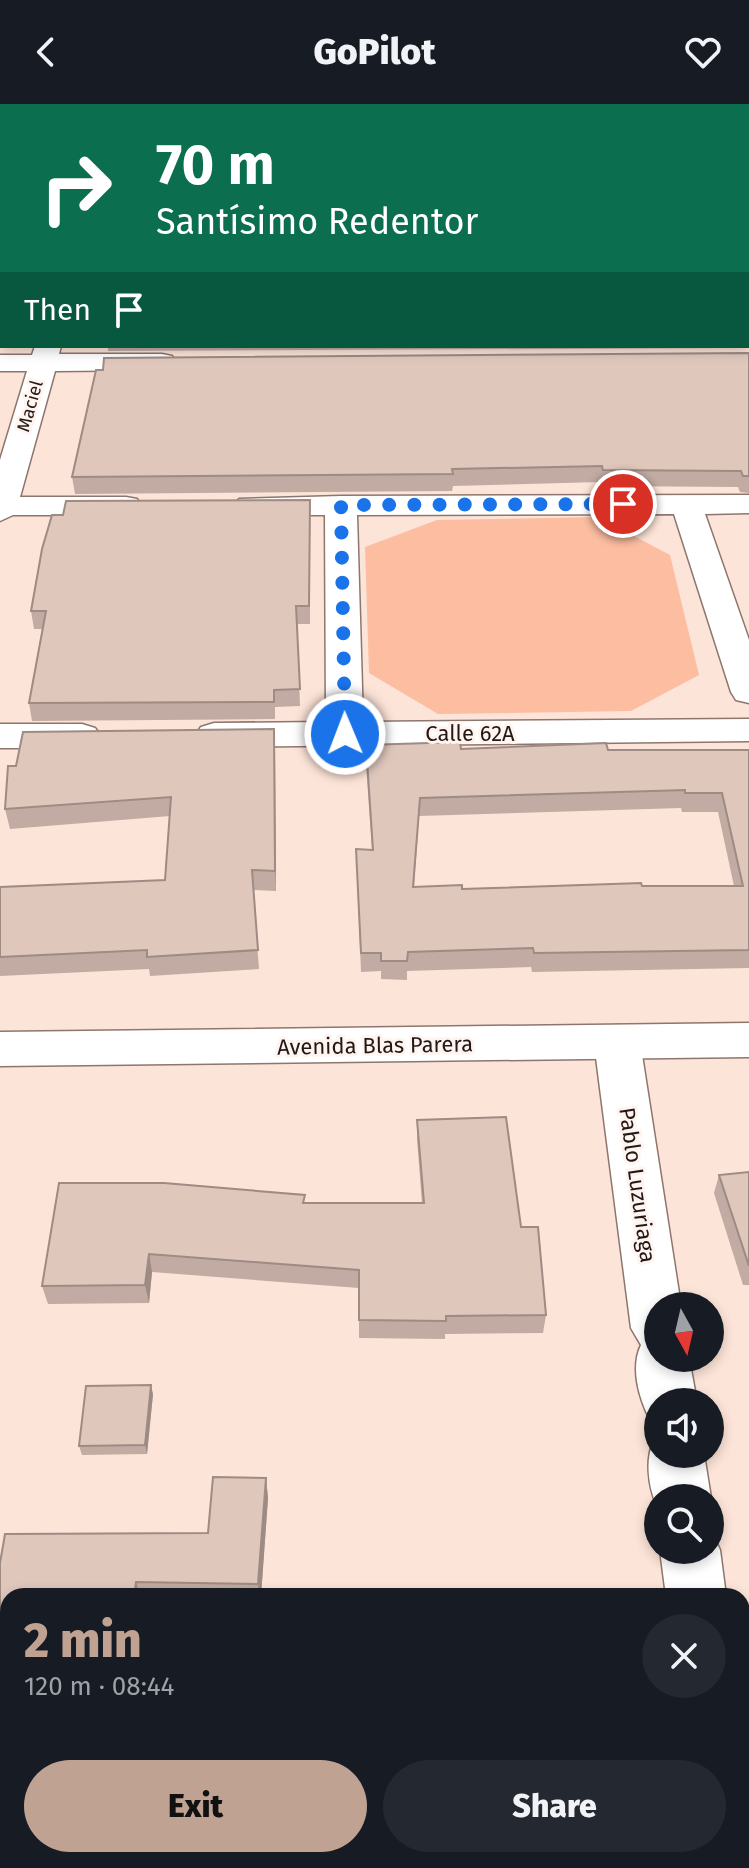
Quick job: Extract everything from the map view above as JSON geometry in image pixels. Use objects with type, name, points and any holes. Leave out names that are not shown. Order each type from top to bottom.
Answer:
[{"type":"street","points":[[0,363],[45,354],[183,361]]},
{"type":"street","name":"Maciel","points":[[1,508],[45,354]]},
{"type":"street","points":[[686,504],[749,692]]},
{"type":"street","points":[[218,506],[749,504]]},
{"type":"street","points":[[341,505],[345,734]]},
{"type":"street","points":[[1,508],[156,506]]},
{"type":"street","name":"Calle 62A","points":[[184,735],[749,730]]},
{"type":"street","points":[[0,736],[123,735]]},
{"type":"street","name":"Avenida Blas Parera","points":[[0,1049],[749,1040]]},
{"type":"street","name":"Pablo Luzuriaga","points":[[617,1042],[653,1292]]},
{"type":"street","points":[[692,1564],[695,1588]]},
{"type":"shaded area","points":[[598,517],[670,555],[699,675],[631,711],[438,714],[369,673],[365,547],[437,520]]},
{"type":"building","points":[[749,353],[749,476],[743,476],[741,471],[603,470],[602,466],[452,469],[453,474],[72,477],[96,370],[103,370],[104,358]]},
{"type":"building","points":[[310,500],[309,606],[296,606],[300,689],[274,690],[274,702],[29,703],[46,611],[31,611],[42,549],[52,515],[63,515],[66,501]]},
{"type":"building","points":[[274,729],[275,871],[252,870],[258,950],[147,957],[147,950],[0,957],[0,887],[165,880],[171,797],[5,809],[8,766],[16,766],[23,732]]},
{"type":"building","points":[[460,742],[461,749],[606,743],[608,750],[749,750],[749,950],[534,953],[533,948],[408,952],[407,961],[381,961],[381,953],[361,953],[356,849],[373,850],[366,745]],"holes":[[[685,790],[685,793],[722,793],[743,886],[642,886],[641,883],[462,889],[462,885],[413,887],[420,798]]]},
{"type":"building","points":[[506,1117],[521,1227],[538,1227],[546,1315],[446,1316],[446,1321],[359,1320],[359,1270],[149,1254],[145,1285],[42,1286],[59,1183],[164,1183],[305,1195],[303,1203],[424,1203],[417,1120]]},
{"type":"building","points":[[749,1172],[749,1266],[719,1175]]},
{"type":"building","points":[[151,1385],[145,1445],[79,1446],[86,1386]]},
{"type":"building","points":[[213,1477],[266,1478],[258,1584],[136,1582],[135,1588],[0,1588],[5,1534],[208,1533]]},
{"type":"route","points":[[345,734],[341,505],[623,504]]}]
